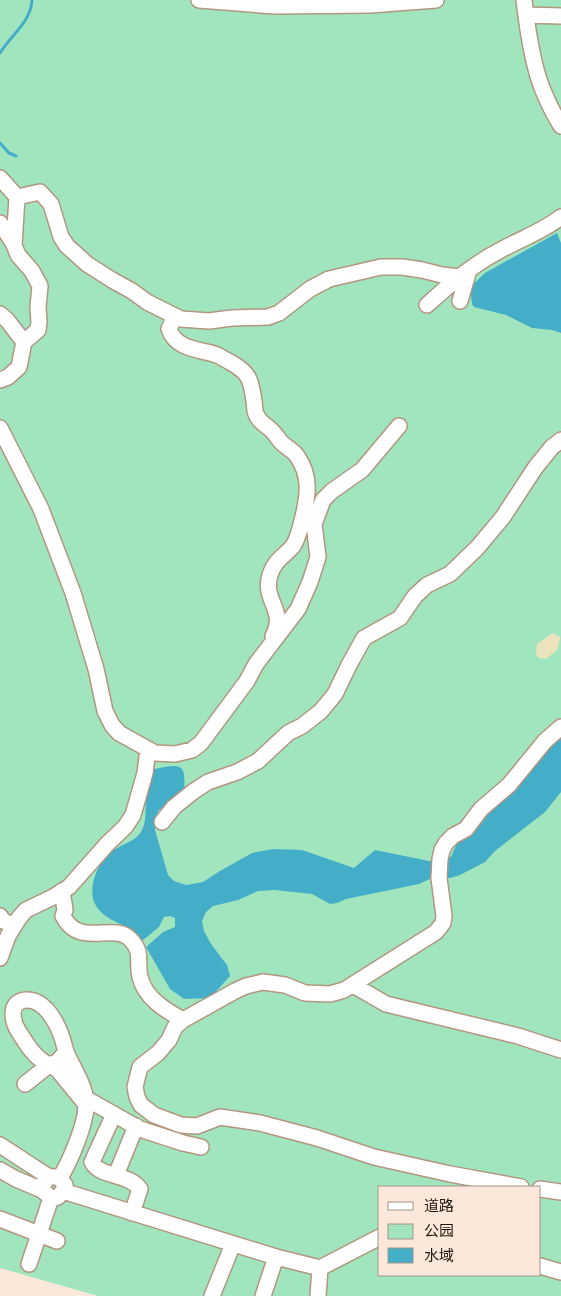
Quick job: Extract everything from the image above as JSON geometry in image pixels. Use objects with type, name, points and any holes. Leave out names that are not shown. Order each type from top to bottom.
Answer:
[{"type":"lane","points":[[199,0],[274,3],[371,3],[436,0]]},
{"type":"lane","points":[[561,16],[525,8],[544,94],[561,126]]},
{"type":"lane","points":[[0,178],[17,197],[14,245]]},
{"type":"lane","points":[[17,197],[40,192],[51,204],[61,237],[66,246],[96,270],[147,302],[182,319],[209,321],[268,317],[280,313],[310,289],[329,279],[381,267],[402,267],[442,275],[465,273]]},
{"type":"lane","points":[[427,305],[450,284],[498,251],[544,229],[561,218]]},
{"type":"lane","points":[[0,223],[18,255],[32,271],[40,286],[38,330],[24,342],[20,367],[8,377],[0,380]]},
{"type":"lane","points":[[460,301],[465,273]]},
{"type":"lane","points":[[0,314],[24,342]]},
{"type":"lane","points":[[175,316],[170,329],[172,336],[177,341],[200,352],[217,355],[246,372],[251,381],[255,414],[262,423],[272,430],[281,443],[295,453],[303,466],[307,478],[308,493],[298,536],[292,547],[273,566],[269,578],[269,595],[278,617],[278,627],[273,636],[244,670]]},
{"type":"lane","points":[[0,428],[41,509],[73,594],[96,669],[105,711],[119,733],[155,753],[175,754],[192,750],[201,743],[247,681],[256,664],[298,610],[318,557],[314,524],[323,500],[332,491],[362,470],[399,426]]},
{"type":"lane","points":[[162,822],[174,807],[194,791],[208,782],[237,772],[258,761],[288,733],[302,726],[321,711],[335,694],[348,665],[364,638],[400,618],[415,596],[427,585],[450,574],[477,548],[503,517],[535,468],[552,447],[561,440]]},
{"type":"lane","points":[[308,493],[318,500],[323,500]]},
{"type":"lane","points":[[516,1186],[374,1157],[260,1122],[220,1117],[197,1126],[182,1125],[154,1115],[141,1105],[135,1087],[140,1067],[158,1053],[169,1040],[175,1028],[183,1020],[235,991],[263,982],[285,985],[305,994],[330,994],[344,990],[436,932],[444,916],[439,878],[440,859],[446,843],[453,836],[466,829],[481,809],[509,785],[545,741],[561,727]]},
{"type":"lane","points":[[0,958],[8,936],[26,910],[69,887],[108,843],[125,828],[134,815],[145,773],[148,749]]},
{"type":"lane","points":[[62,891],[65,910],[63,916]]},
{"type":"lane","points":[[42,903],[49,912],[63,916],[70,926],[78,931],[94,934],[120,933],[131,940],[138,948],[140,978],[146,991],[160,1007],[183,1020]]},
{"type":"lane","points":[[0,916],[3,920],[15,925]]},
{"type":"lane","points":[[353,985],[386,1004],[518,1036],[561,1050]]},
{"type":"lane","points":[[29,1264],[53,1187],[71,1160],[80,1132],[85,1101],[84,1090],[66,1052],[62,1036],[44,1007],[33,1000],[24,1000],[15,1006],[12,1014],[13,1025],[40,1061],[57,1070],[85,1101],[136,1126],[183,1143],[201,1147]]},
{"type":"lane","points":[[26,1084],[49,1065],[57,1062],[66,1052]]},
{"type":"lane","points":[[114,1114],[92,1162],[94,1167],[137,1184],[140,1189],[132,1213]]},
{"type":"lane","points":[[116,1175],[136,1126]]},
{"type":"lane","points":[[0,1145],[53,1187]]},
{"type":"lane","points":[[0,1170],[16,1179],[53,1187],[233,1244],[320,1268],[378,1238]]},
{"type":"lane","points":[[541,1189],[561,1192]]},
{"type":"lane","points":[[0,1219],[57,1241]]},
{"type":"lane","points":[[212,1296],[233,1244]]},
{"type":"lane","points":[[263,1296],[276,1257]]},
{"type":"lane","points":[[541,1266],[561,1272]]},
{"type":"lane","points":[[318,1296],[320,1268]]},
{"type":"green space","points":[[0,0],[561,0],[561,1296],[98,1296],[0,1268]]},
{"type":"sand","points":[[553,633],[560,637],[558,649],[546,659],[539,658],[536,655],[537,644]]},
{"type":"water","points":[[557,233],[561,243],[561,333],[532,328],[506,315],[474,307],[470,287],[485,273]]},
{"type":"water","points":[[561,737],[561,792],[545,812],[495,851],[485,862],[460,875],[450,878],[432,878],[419,884],[330,904],[312,894],[275,890],[258,891],[238,900],[213,906],[206,912],[202,921],[204,931],[227,965],[230,976],[210,998],[184,999],[170,989],[146,947],[163,932],[175,927],[175,918],[170,916],[164,917],[159,927],[142,941],[132,930],[105,916],[95,904],[92,891],[93,883],[102,862],[115,849],[136,837],[144,826],[146,799],[154,769],[177,766],[183,771],[184,794],[158,811],[155,830],[168,875],[174,881],[186,885],[203,882],[252,853],[273,849],[302,850],[354,868],[375,850],[429,861],[451,857],[461,838],[530,773],[540,757]]},
{"type":"waterway","points":[[0,53],[24,22],[31,8],[32,0]]},
{"type":"waterway","points":[[0,143],[9,153],[16,156]]}]
